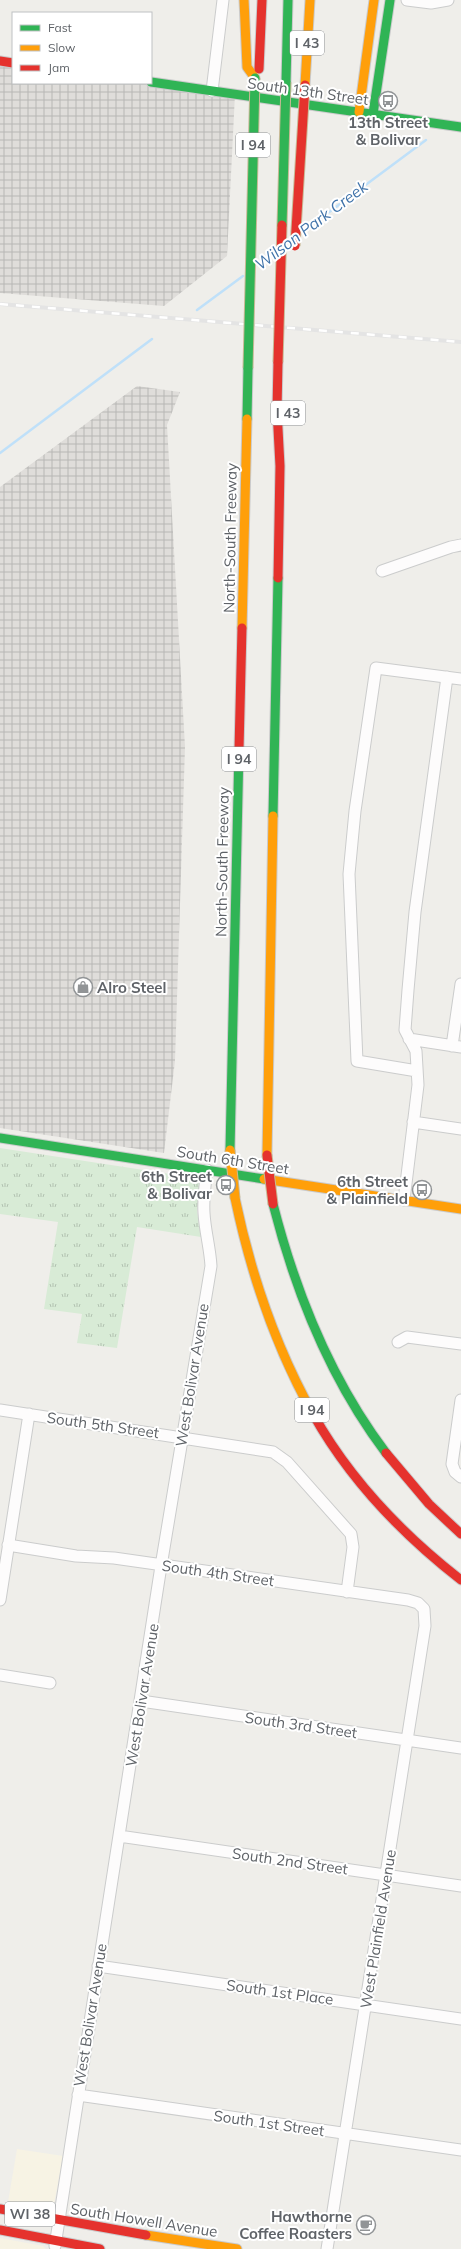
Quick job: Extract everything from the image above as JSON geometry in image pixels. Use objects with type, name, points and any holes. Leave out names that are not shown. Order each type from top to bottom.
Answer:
[{"type":"main road","points":[[244,0],[247,67],[255,78]]},
{"type":"main road","name":"North-South Freeway","points":[[262,0],[260,66],[255,78],[230,1150],[235,1198],[251,1269],[264,1309],[286,1363],[314,1413],[344,1463],[374,1498],[419,1545],[461,1580]]},
{"type":"main road","name":"I 94","points":[[288,0],[277,410],[280,466],[267,1155],[273,1204],[282,1243],[294,1283],[314,1335],[345,1393],[370,1431],[424,1499],[461,1534]]},
{"type":"main road","name":"I 43","points":[[295,253],[310,0]]},
{"type":"main road","points":[[359,112],[374,0]]},
{"type":"main road","points":[[373,114],[390,0]]},
{"type":"main road","points":[[368,46],[383,48]]},
{"type":"main road","points":[[0,61],[12,63]]},
{"type":"main road","name":"South 13th Street","points":[[152,82],[461,127]]},
{"type":"main road","name":"I 43","points":[[280,466],[287,423]]},
{"type":"main road","name":"South 6th Street","points":[[0,1138],[461,1209]]},
{"type":"main road","name":"South Howell Avenue","points":[[0,2209],[237,2249]]},
{"type":"main road","name":"WI 38","points":[[0,2230],[56,2245],[100,2249]]},
{"type":"street","points":[[212,91],[223,0]]},
{"type":"street","points":[[407,0],[431,3],[448,0]]},
{"type":"street","points":[[382,571],[461,545]]},
{"type":"street","points":[[417,1071],[357,1061],[349,874],[355,811],[376,668],[461,679]]},
{"type":"street","points":[[404,1200],[417,1071],[416,1051],[405,1030],[415,912],[447,677]]},
{"type":"street","points":[[409,1038],[457,1046],[461,984]]},
{"type":"street","points":[[413,1122],[461,1129]]},
{"type":"street","name":"West Bolivar Avenue","points":[[56,2245],[98,1966],[210,1266],[210,1242],[204,1213],[203,1198],[207,1170]]},
{"type":"street","points":[[398,1342],[407,1337],[461,1344]]},
{"type":"street","points":[[458,1474],[452,1464],[461,1400]]},
{"type":"street","name":"South 5th Street","points":[[0,1410],[267,1450],[278,1454],[287,1462],[351,1534],[353,1547],[347,1592]]},
{"type":"street","points":[[0,1600],[29,1414]]},
{"type":"street","name":"South 4th Street","points":[[8,1546],[414,1602],[424,1609]]},
{"type":"street","name":"West Plainfield Avenue","points":[[327,2249],[426,1621],[424,1609]]},
{"type":"street","points":[[0,1675],[50,1684]]},
{"type":"street","name":"South 3rd Street","points":[[141,1701],[461,1748]]},
{"type":"street","name":"South 2nd Street","points":[[119,1836],[461,1886]]},
{"type":"street","name":"South 1st Place","points":[[98,1966],[461,2019]]},
{"type":"street","name":"South 1st Street","points":[[78,2095],[461,2150]]},
{"type":"shaded area","points":[[0,61],[12,63],[12,84],[152,83],[235,94],[227,256],[164,306],[0,293]]},
{"type":"shaded area","points":[[137,386],[180,392],[167,425],[185,747],[175,1061],[164,1153],[0,1128],[0,487]]},
{"type":"shaded area","points":[[17,2149],[63,2156],[54,2204],[50,2209],[8,2202]]},
{"type":"shaded area","points":[[0,2238],[43,2246],[46,2249],[0,2249]]},
{"type":"green space","points":[[0,1148],[196,1178],[200,1181],[197,1211],[201,1237],[137,1227],[117,1348],[77,1343],[82,1314],[44,1309],[58,1222],[0,1214]]},
{"type":"waterway","name":"Wilson Park Creek","points":[[305,230],[426,140]]},
{"type":"waterway","name":"Wilson Park Creek","points":[[258,265],[273,254]]},
{"type":"waterway","name":"Wilson Park Creek","points":[[197,310],[243,276]]},
{"type":"waterway","name":"Wilson Park Creek","points":[[0,453],[152,339]]},
{"type":"railway","points":[[0,304],[461,342]]},
{"type":"traffic: fast","points":[[286,82],[288,0]]},
{"type":"traffic: fast","points":[[373,114],[390,0]]},
{"type":"traffic: fast","points":[[248,368],[255,78]]},
{"type":"traffic: fast","points":[[152,82],[461,127]]},
{"type":"traffic: fast","points":[[282,225],[286,82]]},
{"type":"traffic: fast","points":[[247,419],[248,368]]},
{"type":"traffic: fast","points":[[273,816],[278,578]]},
{"type":"traffic: fast","points":[[230,1150],[239,749]]},
{"type":"traffic: fast","points":[[0,1138],[264,1179]]},
{"type":"traffic: fast","points":[[273,1204],[292,1270],[317,1334],[348,1396],[386,1453]]},
{"type":"traffic: slow","points":[[244,0],[247,67],[255,78]]},
{"type":"traffic: slow","points":[[305,85],[310,0]]},
{"type":"traffic: slow","points":[[359,112],[374,0]]},
{"type":"traffic: slow","points":[[242,628],[247,419]]},
{"type":"traffic: slow","points":[[267,1155],[273,816]]},
{"type":"traffic: slow","points":[[230,1150],[235,1198]]},
{"type":"traffic: slow","points":[[264,1179],[461,1209]]},
{"type":"traffic: slow","points":[[235,1198],[241,1227],[266,1309],[287,1362],[313,1414]]},
{"type":"traffic: slow","points":[[146,2235],[237,2249]]},
{"type":"traffic: jam","points":[[259,69],[262,0]]},
{"type":"traffic: jam","points":[[0,61],[12,63]]},
{"type":"traffic: jam","points":[[295,246],[305,85]]},
{"type":"traffic: jam","points":[[278,362],[282,225]]},
{"type":"traffic: jam","points":[[278,362],[277,410],[280,466],[278,578]]},
{"type":"traffic: jam","points":[[239,749],[242,628]]},
{"type":"traffic: jam","points":[[267,1155],[273,1204]]},
{"type":"traffic: jam","points":[[313,1414],[343,1461],[379,1504],[418,1544],[461,1580]]},
{"type":"traffic: jam","points":[[386,1453],[429,1504],[461,1534]]},
{"type":"traffic: jam","points":[[0,2209],[146,2235]]},
{"type":"traffic: jam","points":[[0,2230],[100,2249]]},
{"type":"place","name":"13th Street & Bolivar","points":[[388,101]]},
{"type":"place","name":"Alro Steel","points":[[83,987]]},
{"type":"place","name":"6th Street & Bolivar","points":[[226,1185]]},
{"type":"place","name":"6th Street & Plainfield","points":[[422,1190]]},
{"type":"place","name":"Hawthorne Coffee Roasters","points":[[366,2225]]}]
